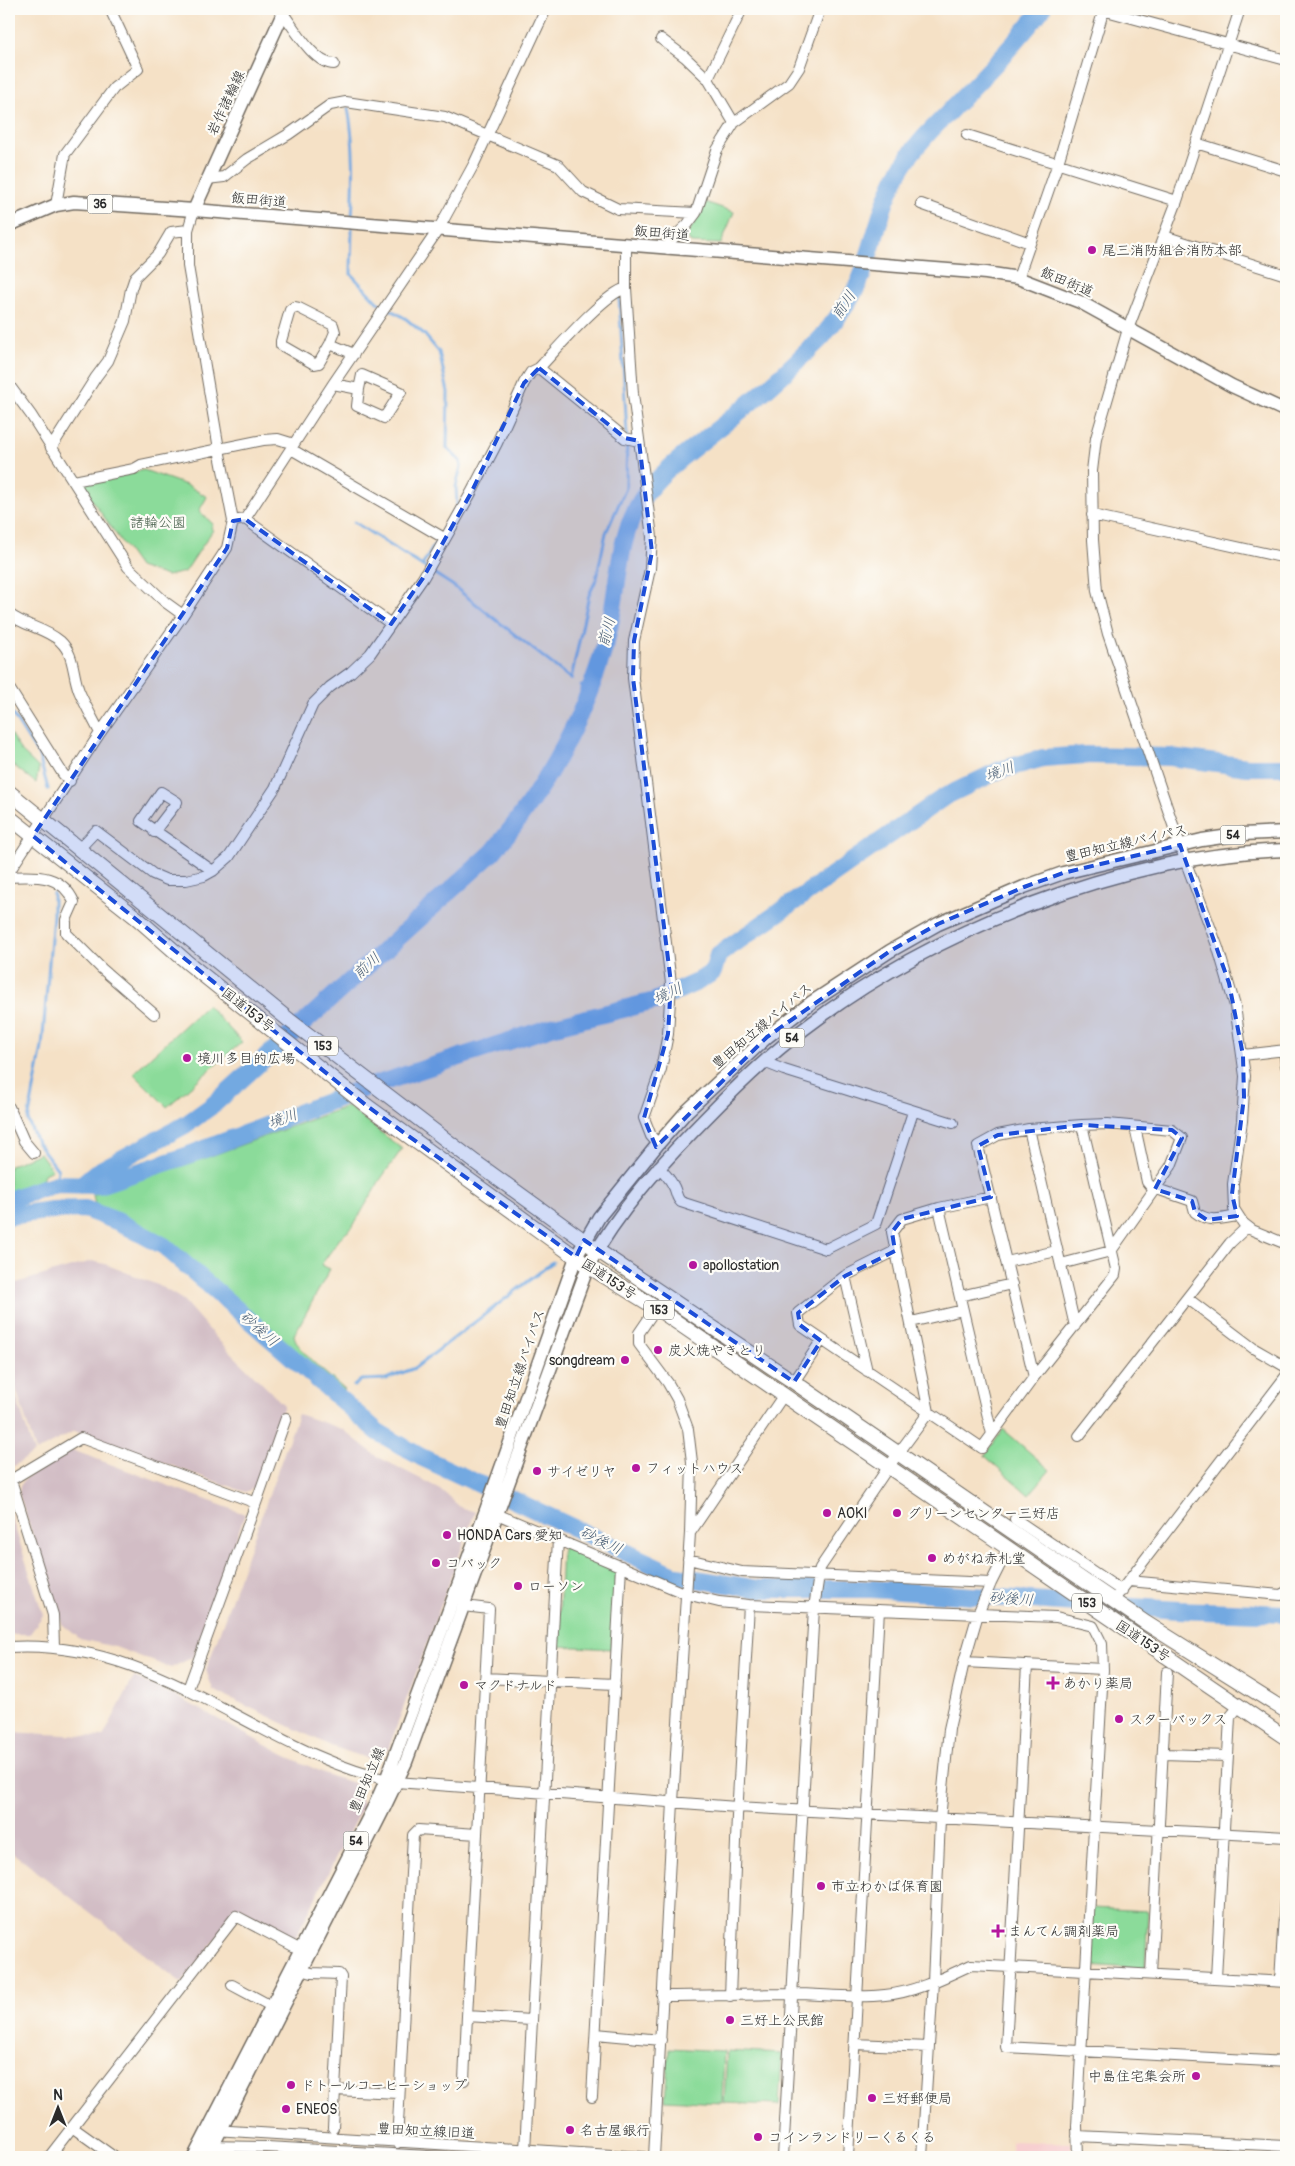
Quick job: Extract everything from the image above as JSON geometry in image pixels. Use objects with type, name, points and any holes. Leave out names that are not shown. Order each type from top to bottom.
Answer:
[{"type":"highway","name":"国道153号","points":[[9,792],[289,1020],[475,1162],[597,1250],[898,1454],[1118,1596],[1286,1711]]},
{"type":"highway","name":"国道153号","points":[[9,817],[138,919],[188,963],[367,1106],[430,1153],[588,1266],[656,1308],[1286,1738]]},
{"type":"main road","name":"岩作諸輪線","points":[[194,210],[282,10]]},
{"type":"main road","name":"飯田街道","points":[[9,225],[56,205],[74,202],[194,210],[854,264],[953,269],[1018,278],[1080,302],[1235,388],[1286,411]]},
{"type":"main road","name":"豊田知立線バイパス","points":[[492,1512],[576,1257],[584,1240],[599,1217],[687,1111],[767,1037],[812,1002],[890,951],[938,924],[1024,886],[1063,873],[1180,846],[1243,834],[1286,832]]},
{"type":"main road","name":"豊田知立線バイパス","points":[[504,1477],[588,1266],[613,1224],[658,1167],[764,1062],[806,1027],[878,978],[974,927],[1024,907],[1117,877],[1185,860],[1258,851],[1286,850]]},
{"type":"main road","name":"豊田知立線","points":[[214,2130],[301,1970],[391,1781],[417,1734],[464,1606],[492,1512]]},
{"type":"main road","name":"豊田知立線","points":[[194,2157],[206,2150],[271,2006],[375,1805],[391,1781],[492,1512]]},
{"type":"street","points":[[56,205],[65,154],[114,88],[138,69],[110,9]]},
{"type":"street","points":[[244,519],[438,230],[474,164],[486,134],[546,9]]},
{"type":"street","points":[[708,79],[742,9]]},
{"type":"street","points":[[668,249],[670,241],[687,225],[696,213],[717,150],[734,123],[789,83],[799,68],[820,9]]},
{"type":"street","points":[[1018,278],[1058,163],[1102,9],[1286,60]]},
{"type":"street","points":[[1240,9],[1177,202],[1128,329],[1096,438],[1092,471],[1092,515],[1097,591],[1108,634],[1180,846],[1230,983],[1235,1006],[1245,1076],[1244,1105],[1232,1194],[1234,1209],[1247,1227],[1286,1244]]},
{"type":"street","points":[[282,10],[314,54],[324,61],[334,64]]},
{"type":"street","points":[[661,39],[685,57],[708,79],[734,123]]},
{"type":"street","points":[[207,179],[224,177],[247,159],[289,134],[324,109],[341,102],[445,117],[558,165],[583,192],[618,209],[696,213]]},
{"type":"street","points":[[967,135],[1177,202]]},
{"type":"street","points":[[1196,142],[1286,171]]},
{"type":"street","points":[[921,204],[1030,243]]},
{"type":"street","points":[[9,872],[100,733],[183,615],[227,548],[233,520],[188,266],[188,230],[194,210]]},
{"type":"street","points":[[51,448],[108,361],[125,321],[135,278],[158,254],[171,232],[188,230]]},
{"type":"street","points":[[1164,236],[1286,275]]},
{"type":"street","points":[[626,245],[626,288],[633,394],[650,515],[652,552],[634,642],[633,678],[671,983],[670,1018],[661,1069],[644,1118],[651,1136],[658,1144]]},
{"type":"street","points":[[78,849],[96,831],[161,878],[186,880],[195,879],[213,871],[229,857],[275,788],[313,704],[330,686],[350,672],[370,654],[423,578],[497,443],[524,383],[532,372],[539,368],[600,305],[615,293],[626,288]]},
{"type":"street","points":[[292,308],[299,308],[333,325],[335,332],[330,344],[319,363],[314,364],[283,347],[281,341],[292,308]]},
{"type":"street","points":[[330,344],[354,354]]},
{"type":"street","points":[[539,368],[625,438],[639,441]]},
{"type":"street","points":[[362,375],[401,392],[384,418],[357,406],[359,389],[362,375]]},
{"type":"street","points":[[333,384],[359,389]]},
{"type":"street","points":[[9,386],[31,415],[128,567],[183,615]]},
{"type":"street","points":[[74,481],[134,470],[141,465],[219,449],[270,439],[283,440],[444,538]]},
{"type":"street","points":[[1092,515],[1286,558]]},
{"type":"street","points":[[233,520],[244,519],[391,624]]},
{"type":"street","points":[[9,614],[19,622],[41,629],[60,641],[71,655],[78,690],[100,733]]},
{"type":"street","points":[[9,688],[63,774],[70,781]]},
{"type":"street","points":[[154,832],[213,871]]},
{"type":"street","points":[[9,877],[39,876],[49,878],[66,891],[74,902],[66,920],[66,933],[102,969],[154,1014]]},
{"type":"street","points":[[1243,1055],[1285,1050],[1286,1066]]},
{"type":"street","points":[[764,1062],[913,1112],[953,1123]]},
{"type":"street","points":[[9,1107],[24,1141],[34,1153]]},
{"type":"street","points":[[658,1167],[674,1187],[678,1200],[681,1202],[826,1249],[876,1224],[913,1112]]},
{"type":"street","points":[[1034,1377],[978,1146],[998,1135],[1029,1129],[1082,1125],[1108,1124],[1172,1130],[1182,1138],[1171,1166],[1111,1251],[1060,1264]]},
{"type":"street","points":[[895,1250],[845,1276],[798,1312],[800,1325],[982,1448],[1034,1377],[1115,1275],[1116,1269],[1082,1125]]},
{"type":"street","points":[[1135,1127],[1148,1182],[1155,1190],[1192,1201],[1195,1212],[1207,1220],[1238,1216]]},
{"type":"street","points":[[1029,1129],[1075,1326]]},
{"type":"street","points":[[783,2157],[814,1608],[820,1568],[889,1466],[929,1412],[892,1232],[902,1219],[939,1208],[991,1197]]},
{"type":"street","points":[[939,1208],[992,1434]]},
{"type":"street","points":[[1079,1436],[1230,1243],[1247,1227]]},
{"type":"street","points":[[1006,1262],[1057,1251]]},
{"type":"street","points":[[845,1276],[867,1371]]},
{"type":"street","points":[[960,1296],[1012,1284]]},
{"type":"street","points":[[1188,1298],[1253,1348],[1286,1367]]},
{"type":"street","points":[[654,2157],[690,1533],[692,1462],[688,1429],[668,1383],[639,1344],[639,1333],[656,1308]]},
{"type":"street","points":[[911,1322],[963,1310]]},
{"type":"street","points":[[794,1382],[821,1341]]},
{"type":"street","points":[[1015,1519],[1118,1596],[1286,1376]]},
{"type":"street","points":[[690,1533],[783,1396]]},
{"type":"street","points":[[188,1689],[286,1418]]},
{"type":"street","points":[[54,1647],[53,1616],[11,1480],[81,1438],[256,1503]]},
{"type":"street","points":[[492,1512],[621,1566],[719,1602],[814,1608],[1056,1617],[1093,1626],[1102,1644],[1102,1669],[1081,2051],[1077,2136],[1078,2157]]},
{"type":"street","points":[[525,2150],[558,1539]]},
{"type":"street","points":[[922,2157],[933,1982],[940,1819],[949,1729],[964,1662],[978,1614],[1008,1549]]},
{"type":"street","points":[[688,1561],[742,1572],[991,1583]]},
{"type":"street","points":[[592,2097],[621,1566]]},
{"type":"street","points":[[1129,1582],[1281,1595],[1286,1592]]},
{"type":"street","points":[[730,1996],[749,1605]]},
{"type":"street","points":[[464,1606],[489,1609],[464,2080]]},
{"type":"street","points":[[848,2157],[879,1610]]},
{"type":"street","points":[[1093,1626],[1102,1614]]},
{"type":"street","points":[[9,1646],[54,1647],[108,1657],[152,1672],[188,1689],[284,1741],[362,1774],[391,1781],[738,1807],[1286,1838]]},
{"type":"street","points":[[964,1662],[1102,1669]]},
{"type":"street","points":[[1027,1665],[1006,2046],[1286,2062]]},
{"type":"street","points":[[1151,1974],[1167,1672]]},
{"type":"street","points":[[485,1678],[615,1684]]},
{"type":"street","points":[[1216,1978],[1230,1717],[1240,1705]]},
{"type":"street","points":[[1163,1754],[1227,1756]]},
{"type":"street","points":[[397,2143],[398,2093],[413,1835],[418,1830],[477,1834]]},
{"type":"street","points":[[662,1996],[885,1995],[911,1990],[971,1965],[1283,1982],[1286,1882]]},
{"type":"street","points":[[49,2157],[236,1916],[300,1949]]},
{"type":"street","points":[[301,1970],[312,1973],[338,1974],[341,1976],[333,2128]]},
{"type":"street","points":[[232,1985],[271,2006]]},
{"type":"street","points":[[467,2016],[531,2020]]},
{"type":"street","points":[[596,2034],[660,2040]]},
{"type":"street","points":[[854,2044],[929,2047]]},
{"type":"street","points":[[335,2090],[398,2093]]},
{"type":"street","points":[[72,2127],[114,2157]]},
{"type":"street","name":"豊田知立線旧道","points":[[214,2130],[643,2157]]},
{"type":"street","points":[[1077,2136],[1286,2146]]},
{"type":"street","name":"豊田知立線旧道","points":[[206,2150],[445,2157]]},
{"type":"highlighted area","points":[[539,368],[625,438],[639,441],[652,552],[634,641],[633,678],[671,983],[668,1034],[644,1118],[656,1147],[767,1037],[890,951],[938,924],[1024,887],[1063,873],[1180,845],[1229,983],[1243,1055],[1244,1097],[1232,1194],[1237,1216],[1207,1220],[1195,1212],[1192,1201],[1155,1189],[1182,1138],[1172,1130],[1082,1125],[998,1135],[978,1146],[991,1197],[902,1219],[892,1232],[895,1251],[845,1276],[798,1313],[800,1325],[821,1341],[794,1382],[584,1240],[576,1257],[367,1106],[33,836],[227,548],[233,521],[245,519],[391,624],[423,578],[471,493],[524,383]]},
{"type":"shaded area","points":[[92,1261],[105,1264],[160,1286],[183,1300],[220,1342],[284,1405],[256,1487],[245,1492],[74,1431],[36,1452],[9,1367],[9,1285]]},
{"type":"shaded area","points":[[9,1373],[34,1453],[9,1469]]},
{"type":"shaded area","points":[[298,1414],[342,1429],[378,1457],[440,1489],[460,1507],[475,1512],[388,1750],[369,1759],[331,1746],[213,1690],[206,1670]]},
{"type":"shaded area","points":[[72,1450],[245,1514],[193,1657],[171,1668],[115,1647],[80,1639],[62,1624],[19,1494],[20,1486],[26,1478]]},
{"type":"shaded area","points":[[9,1509],[43,1615],[30,1634],[9,1634]]},
{"type":"shaded area","points":[[134,1677],[181,1699],[284,1755],[333,1777],[354,1783],[363,1805],[292,1944],[236,1913],[182,1983],[9,1850],[9,1762],[14,1755],[9,1751],[9,1732],[103,1737]]},
{"type":"shaded area","points":[[1011,2141],[1071,2143],[1071,2157],[1011,2157]]},
{"type":"green space","points":[[705,202],[734,212],[721,244],[691,243],[687,236],[702,211]]},
{"type":"green space","name":"諸輪公園","points":[[144,470],[189,486],[207,497],[199,511],[213,524],[211,528],[213,530],[185,572],[167,576],[139,567],[80,483]]},
{"type":"green space","points":[[9,732],[21,751],[39,768],[36,783],[9,762]]},
{"type":"green space","name":"境川多目的広場","points":[[207,1005],[242,1042],[167,1107],[133,1073]]},
{"type":"green space","points":[[348,1106],[402,1149],[380,1180],[352,1228],[341,1237],[321,1265],[330,1269],[294,1335],[301,1349],[308,1357],[345,1390],[342,1393],[153,1231],[95,1205],[93,1195],[197,1161]]},
{"type":"green space","points":[[40,1153],[52,1170],[44,1174],[41,1182],[9,1193],[9,1166]]},
{"type":"green space","points":[[1003,1429],[1050,1470],[1029,1495],[985,1456]]},
{"type":"green space","points":[[562,1546],[617,1571],[611,1649],[558,1646]]},
{"type":"green space","points":[[1093,1908],[1148,1911],[1145,1969],[1089,1965]]},
{"type":"green space","points":[[669,2048],[724,2051],[722,2103],[665,2100]]},
{"type":"green space","points":[[727,2051],[782,2054],[779,2105],[724,2103]]},
{"type":"waterway","name":"前川","points":[[81,1185],[95,1173],[185,1125],[213,1105],[493,852],[512,828],[548,774],[565,745],[592,685],[610,624],[620,560],[628,528],[642,499],[673,464],[765,390],[823,336],[845,307],[859,283],[890,190],[909,157],[930,131],[1008,49],[1042,9]]},
{"type":"waterway","points":[[348,108],[353,163],[352,219]]},
{"type":"waterway","points":[[352,225],[351,274],[377,302],[405,318],[424,334],[439,352],[448,392],[447,448],[460,461],[461,466],[456,487],[457,506],[422,566]]},
{"type":"waterway","points":[[354,522],[452,585],[571,679],[589,595],[596,580],[606,533],[626,488],[627,433],[619,297]]},
{"type":"waterway","points":[[581,686],[590,689]]},
{"type":"waterway","points":[[9,709],[39,756],[48,789]]},
{"type":"waterway","name":"境川","points":[[9,1200],[56,1184],[99,1185],[189,1155],[359,1090],[555,1026],[655,1001],[697,982],[713,972],[718,955],[944,797],[1000,770],[1043,758],[1086,755],[1170,757],[1248,767],[1286,767]]},
{"type":"waterway","points":[[53,893],[53,915],[42,1047],[28,1121],[37,1142],[58,1170],[56,1184]]},
{"type":"waterway","name":"砂後川","points":[[9,1216],[52,1210],[85,1209],[119,1222],[164,1246],[378,1432],[421,1457],[677,1576],[758,1589],[871,1589],[1178,1610],[1286,1614]]},
{"type":"waterway","points":[[354,1386],[361,1380],[386,1379],[415,1368],[553,1262]]},
{"type":"place","name":"尾三消防組合消防本部","points":[[1092,250]]},
{"type":"place","name":"境川多目的広場","points":[[187,1058]]},
{"type":"place","name":"apollostation","points":[[693,1265]]},
{"type":"place","name":"炭火焼やきとり","points":[[658,1350]]},
{"type":"place","name":"songdream","points":[[625,1360]]},
{"type":"place","name":"フィットハウス","points":[[636,1468]]},
{"type":"place","name":"サイゼリヤ","points":[[537,1471]]},
{"type":"place","name":"AOKI","points":[[827,1513]]},
{"type":"place","name":"グリーンセンター三好店","points":[[897,1513]]},
{"type":"place","name":"HONDA Cars 愛知","points":[[447,1535]]},
{"type":"place","name":"めがね赤札堂","points":[[932,1558]]},
{"type":"place","name":"コバック","points":[[436,1563]]},
{"type":"place","name":"ローソン","points":[[518,1586]]},
{"type":"place","name":"あかり薬局","points":[[1053,1683]]},
{"type":"place","name":"マクドナルド","points":[[464,1685]]},
{"type":"place","name":"スターバックス","points":[[1119,1719]]},
{"type":"place","name":"市立わかば保育園","points":[[821,1886]]},
{"type":"place","name":"まんてん調剤薬局","points":[[998,1931]]},
{"type":"place","name":"三好上公民館","points":[[730,2020]]},
{"type":"place","name":"中島住宅集会所","points":[[1196,2076]]},
{"type":"place","name":"ドトールコーヒーショップ","points":[[291,2085]]},
{"type":"place","name":"三好郵便局","points":[[872,2098]]},
{"type":"place","name":"ENEOS","points":[[286,2109]]},
{"type":"place","name":"名古屋銀行","points":[[570,2130]]},
{"type":"place","name":"コインランドリーくるくる","points":[[758,2137]]}]
